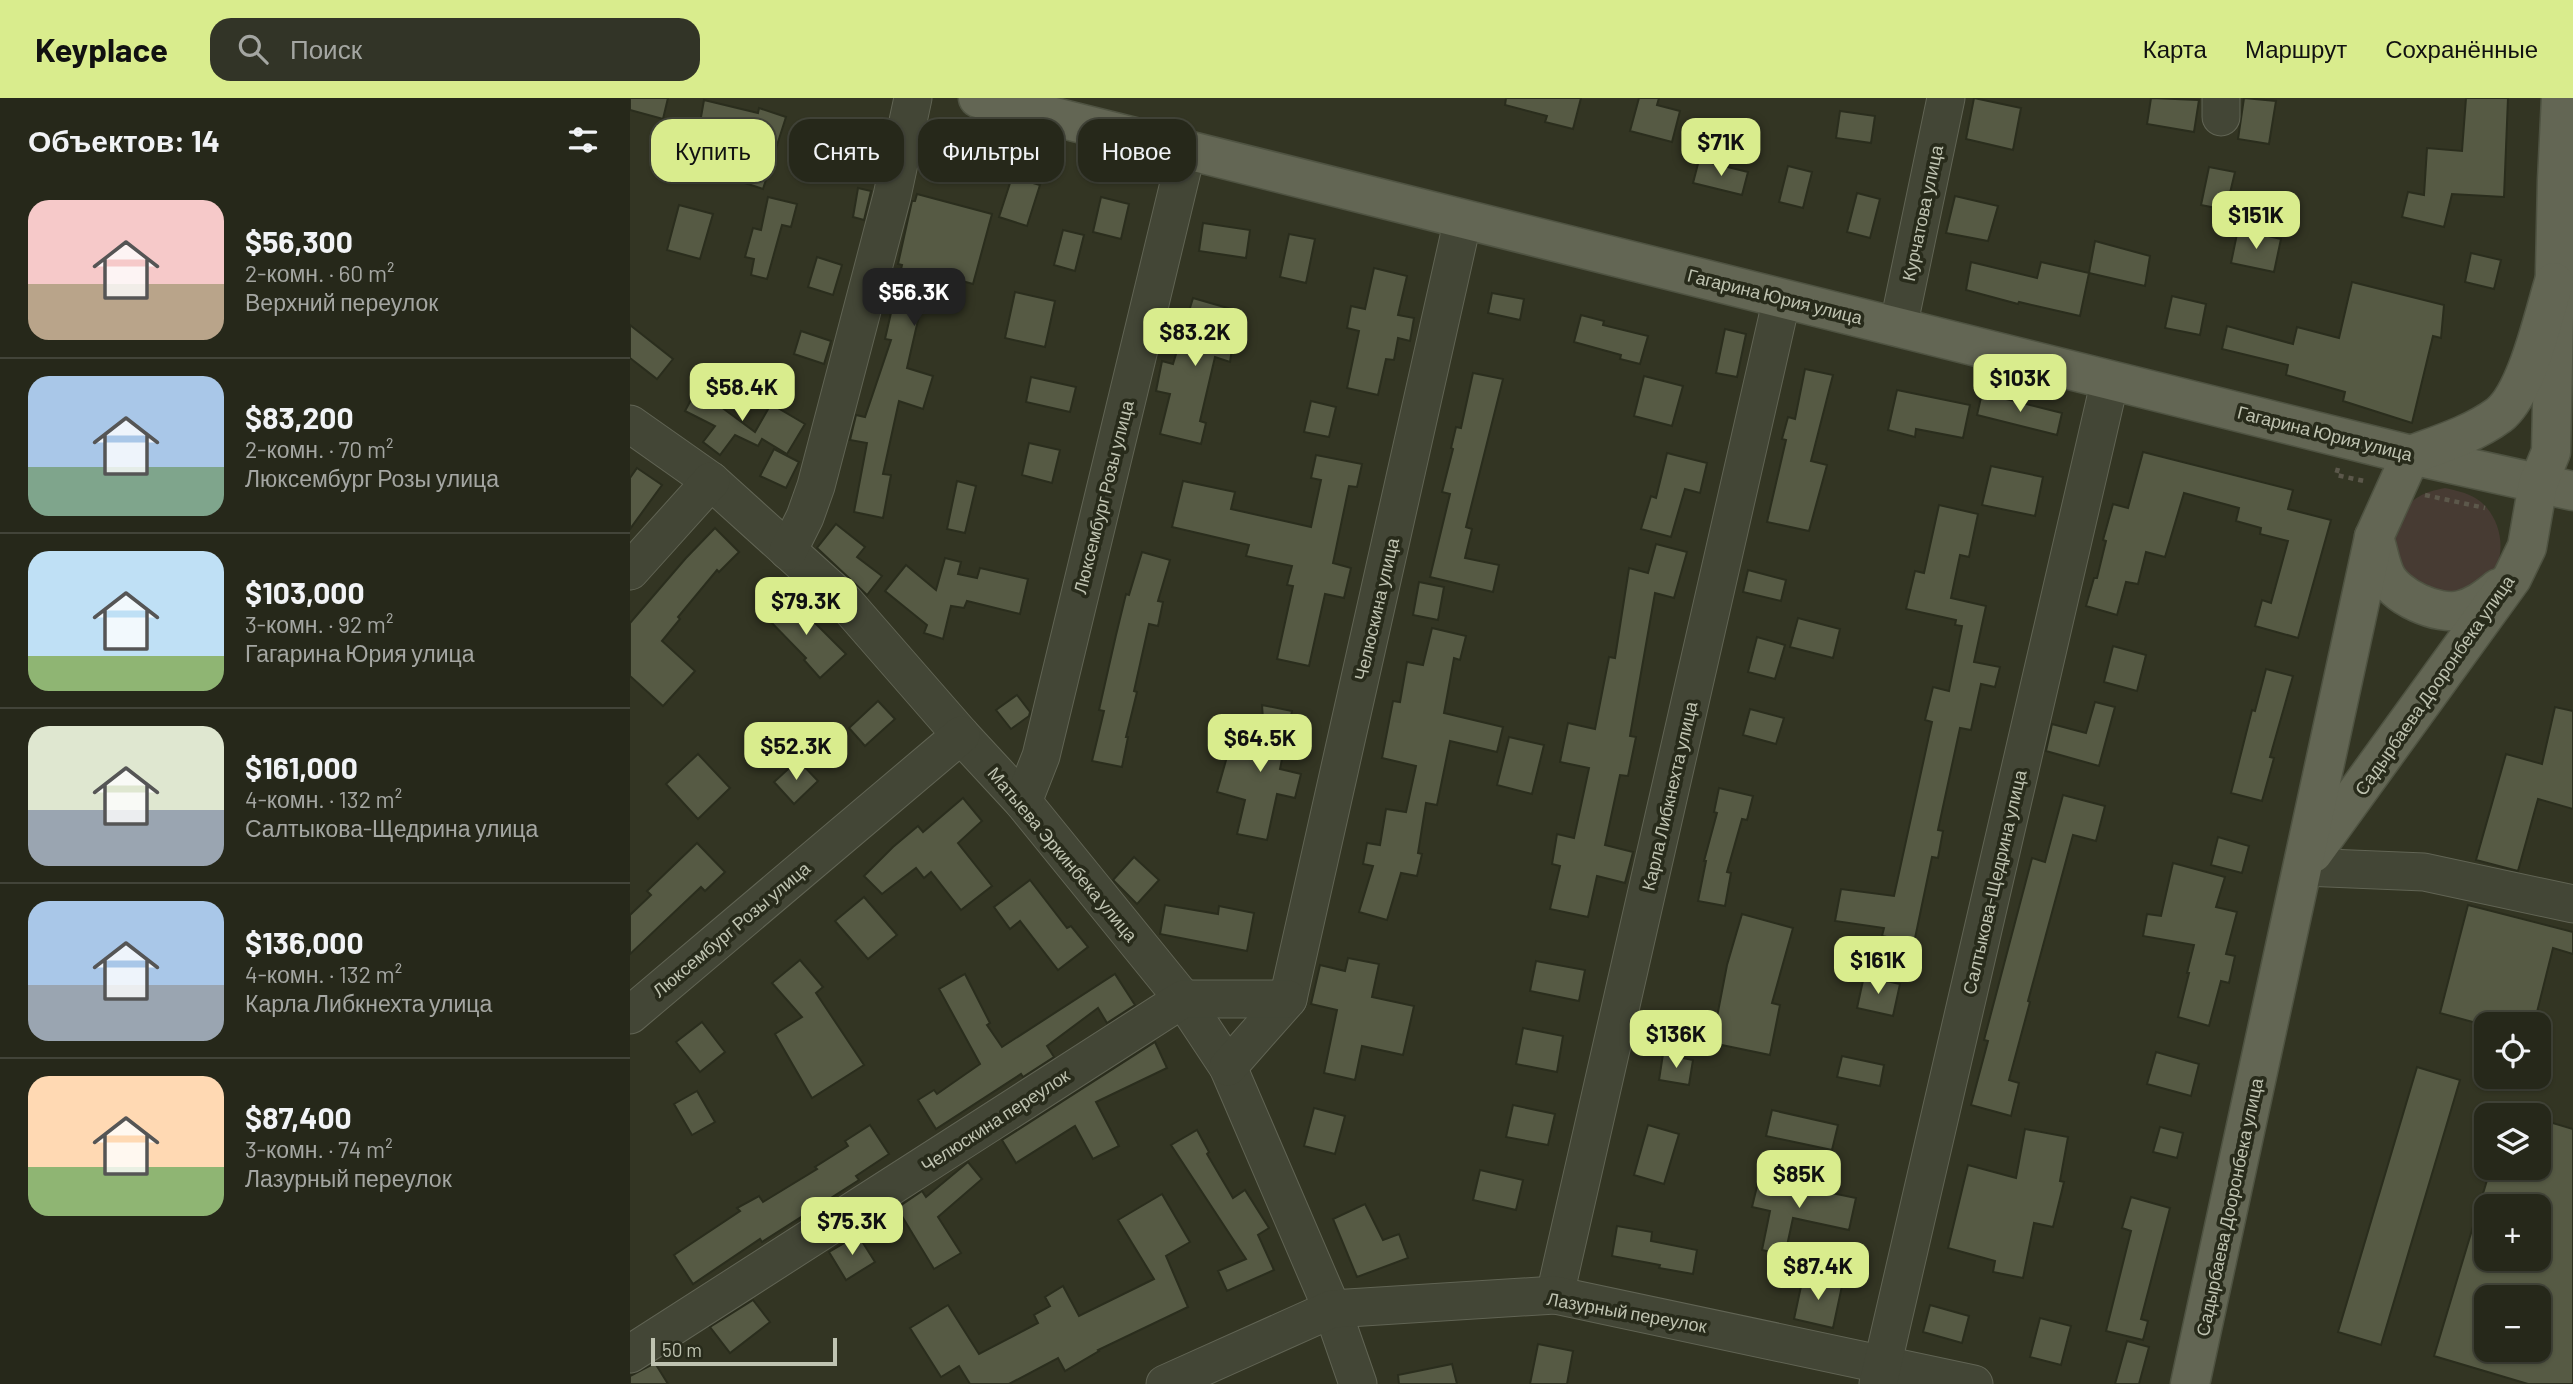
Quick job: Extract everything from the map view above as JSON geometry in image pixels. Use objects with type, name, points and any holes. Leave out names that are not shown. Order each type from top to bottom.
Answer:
[{"type":"main road","name":"Гагарина Юрия улица","points":[[978,98],[1078,123]]},
{"type":"main road","points":[[2411,455],[2458,438],[2500,414],[2510,403],[2525,376],[2554,282],[2565,181],[2561,98]]},
{"type":"main road","name":"Гагарина Юрия улица","points":[[1196,152],[2411,455],[2555,488]]},
{"type":"main road","name":"Садырбаева Дооронбека улица","points":[[2304,867],[2512,578],[2555,488],[2551,452],[2554,282]]},
{"type":"main road","name":"Садырбаева Дооронбека улица","points":[[2190,1384],[2374,537],[2411,455]]},
{"type":"main road","points":[[2374,537],[2386,577],[2406,598],[2429,607],[2458,611],[2479,604],[2512,578]]},
{"type":"street","points":[[788,551],[805,517],[816,486],[891,196],[913,98]]},
{"type":"street","name":"Курчатова улица","points":[[1898,328],[1946,98]]},
{"type":"street","name":"Люксембург Розы улица","points":[[1023,802],[1041,756],[1179,182]]},
{"type":"street","name":"Челюскина улица","points":[[1228,1067],[1288,999],[1463,219]]},
{"type":"street","name":"Карла Либкнехта улица","points":[[1555,1295],[1782,298]]},
{"type":"street","name":"Салтыкова-Щедрина улица","points":[[1881,1374],[2110,380]]},
{"type":"street","name":"Матыева Эркинбека улица","points":[[630,424],[711,481],[845,602],[1023,802],[1183,999],[1228,1067],[1332,1309],[1358,1384]]},
{"type":"street","points":[[630,571],[711,481]]},
{"type":"street","name":"Люксембург Розы улица","points":[[630,1015],[961,735]]},
{"type":"street","points":[[2304,867],[2424,872],[2573,904]]},
{"type":"street","points":[[1183,999],[1288,999]]},
{"type":"street","name":"Челюскина переулок","points":[[630,1354],[1183,999]]},
{"type":"street","name":"Лазурный переулок","points":[[1165,1384],[1332,1309],[1555,1295],[1881,1374],[1974,1384]]},
{"type":"path","points":[[2339,463],[2336,475],[2364,481]]},
{"type":"path","points":[[2424,495],[2485,508]]},
{"type":"shaded area","points":[[2445,488],[2468,494],[2481,502],[2494,519],[2500,540],[2498,561],[2488,580],[2456,600],[2404,584],[2390,531],[2401,514],[2418,497]]},
{"type":"building","points":[[630,98],[668,98],[663,119],[630,110]]},
{"type":"building","points":[[1506,98],[1581,98],[1573,129],[1545,122],[1547,116],[1505,105]]},
{"type":"building","points":[[1639,98],[1659,98],[1657,105],[1680,111],[1672,142],[1630,131]]},
{"type":"building","points":[[1974,98],[2021,108],[2013,150],[1966,139]]},
{"type":"building","points":[[2151,98],[2199,100],[2194,132],[2147,124]]},
{"type":"building","points":[[2244,98],[2276,101],[2269,144],[2238,139]]},
{"type":"building","points":[[2466,98],[2508,98],[2504,197],[2452,194],[2444,227],[2402,217],[2408,192],[2424,195],[2427,148],[2462,151]]},
{"type":"building","points":[[704,100],[758,113],[759,108],[786,117],[775,151],[775,119],[701,119]]},
{"type":"building","points":[[1840,111],[1875,116],[1871,143],[1836,138]]},
{"type":"building","points":[[1699,160],[1748,172],[1742,195],[1693,183]]},
{"type":"building","points":[[1788,166],[1812,172],[1803,208],[1779,202]]},
{"type":"building","points":[[2209,167],[2235,172],[2226,210],[2201,205]]},
{"type":"building","points":[[742,182],[765,182],[763,189]]},
{"type":"building","points":[[1010,182],[1040,185],[1027,226],[999,217]]},
{"type":"building","points":[[858,188],[871,191],[864,220],[853,217]]},
{"type":"building","points":[[1857,193],[1880,199],[1870,238],[1847,232]]},
{"type":"building","points":[[917,194],[992,214],[973,284],[929,272],[907,368],[933,376],[923,409],[899,401],[883,474],[891,475],[883,518],[854,512],[867,443],[850,440],[856,415],[865,417],[891,340],[885,339],[902,265],[898,264],[912,201],[915,201]]},
{"type":"building","points":[[1955,196],[1998,206],[1988,241],[1946,233]]},
{"type":"building","points":[[768,197],[797,204],[791,227],[782,225],[767,279],[751,275],[754,259],[745,257],[753,228],[761,230]]},
{"type":"building","points":[[1101,197],[1129,204],[1121,239],[1093,232]]},
{"type":"building","points":[[679,205],[713,214],[700,259],[667,250]]},
{"type":"building","points":[[1203,223],[1250,230],[1246,258],[1199,251]]},
{"type":"building","points":[[2238,229],[2281,239],[2274,272],[2231,263]]},
{"type":"building","points":[[1063,230],[1084,235],[1075,271],[1054,265]]},
{"type":"building","points":[[1289,234],[1315,239],[1306,283],[1280,277]]},
{"type":"building","points":[[2095,241],[2150,256],[2145,286],[2089,273]]},
{"type":"building","points":[[2471,253],[2501,260],[2494,289],[2465,282]]},
{"type":"building","points":[[817,257],[842,265],[833,295],[808,287]]},
{"type":"building","points":[[1971,262],[2037,278],[2041,262],[2089,273],[2080,316],[1966,290]]},
{"type":"building","points":[[1374,268],[1407,276],[1398,315],[1414,318],[1410,341],[1398,338],[1394,360],[1386,359],[1378,395],[1347,388],[1359,331],[1347,328],[1351,306],[1365,309]]},
{"type":"building","points":[[2352,282],[2444,305],[2441,338],[2433,336],[2412,423],[2343,401],[2345,392],[2286,375],[2288,365],[2222,349],[2227,326],[2293,344],[2297,327],[2339,338]]},
{"type":"building","points":[[1015,292],[1055,301],[1045,347],[1005,338]]},
{"type":"building","points":[[1492,293],[1524,299],[1520,320],[1488,313]]},
{"type":"building","points":[[2172,296],[2206,304],[2200,335],[2165,328]]},
{"type":"building","points":[[1193,298],[1238,311],[1230,362],[1215,357],[1200,421],[1206,423],[1201,444],[1160,434],[1170,394],[1156,391],[1162,361],[1173,364]]},
{"type":"building","points":[[1581,315],[1604,321],[1603,325],[1648,336],[1640,364],[1620,359],[1621,355],[1574,342]]},
{"type":"building","points":[[630,325],[673,359],[657,379],[630,358]]},
{"type":"building","points":[[1725,329],[1746,334],[1737,377],[1716,373]]},
{"type":"building","points":[[801,331],[831,341],[824,364],[794,354]]},
{"type":"building","points":[[1805,369],[1833,375],[1811,461],[1827,465],[1809,531],[1767,522],[1786,440],[1782,439],[1788,417],[1795,419]]},
{"type":"building","points":[[1473,373],[1503,379],[1466,527],[1472,529],[1465,558],[1499,565],[1493,592],[1430,577],[1450,494],[1442,492],[1453,449],[1451,448],[1456,427],[1461,428]]},
{"type":"building","points":[[1644,376],[1683,386],[1672,426],[1634,416]]},
{"type":"building","points":[[1031,377],[1076,387],[1070,412],[1026,402]]},
{"type":"building","points":[[701,381],[719,389],[713,401],[755,432],[771,404],[805,424],[787,454],[762,439],[758,446],[735,435],[720,455],[703,442],[715,426],[685,411]]},
{"type":"building","points":[[1897,390],[1970,405],[1963,438],[1916,429],[1915,437],[1888,430]]},
{"type":"building","points":[[1982,393],[2062,413],[2057,435],[1977,415]]},
{"type":"building","points":[[1311,401],[1336,407],[1329,437],[1304,432]]},
{"type":"building","points":[[1029,443],[1060,450],[1052,483],[1022,475]]},
{"type":"building","points":[[774,449],[799,462],[786,488],[760,476]]},
{"type":"building","points":[[2143,452],[2293,490],[2288,509],[2331,520],[2298,638],[2255,626],[2262,600],[2271,603],[2288,541],[2260,534],[2261,528],[2236,521],[2239,508],[2184,493],[2165,557],[2146,552],[2138,584],[2126,582],[2117,615],[2086,606],[2094,578],[2097,578],[2106,541],[2103,540],[2113,504],[2128,508]]},
{"type":"building","points":[[1667,453],[1707,463],[1700,493],[1685,489],[1671,537],[1641,529],[1651,496],[1656,498]]},
{"type":"building","points":[[1316,455],[1362,464],[1357,487],[1349,486],[1333,563],[1351,568],[1344,598],[1325,594],[1309,666],[1277,659],[1293,586],[1287,585],[1292,566],[1246,556],[1249,545],[1172,527],[1183,481],[1235,492],[1231,509],[1311,527],[1321,480],[1311,478]]},
{"type":"building","points":[[1991,466],[2043,477],[2035,516],[1982,505]]},
{"type":"building","points":[[637,468],[662,485],[630,529],[630,478]]},
{"type":"building","points":[[957,481],[976,486],[965,533],[947,529]]},
{"type":"building","points":[[1939,505],[1978,514],[1969,557],[1960,555],[1951,598],[1986,606],[1974,662],[2000,667],[1995,687],[1981,684],[1971,730],[1960,728],[1938,830],[1943,831],[1938,858],[1932,857],[1914,943],[1882,936],[1884,928],[1835,921],[1841,889],[1894,896],[1932,722],[1925,720],[1933,687],[1949,691],[1962,626],[1955,625],[1956,620],[1906,609],[1915,571],[1924,573]]},
{"type":"building","points":[[836,524],[865,547],[857,557],[882,576],[867,595],[817,548]]},
{"type":"building","points":[[715,528],[739,552],[719,572],[717,570],[662,641],[695,671],[663,706],[630,676],[630,623]]},
{"type":"building","points":[[1656,544],[1687,552],[1674,598],[1655,593],[1630,736],[1636,737],[1628,776],[1620,775],[1605,845],[1633,852],[1625,883],[1597,876],[1588,917],[1550,909],[1560,866],[1552,864],[1557,834],[1574,838],[1589,768],[1560,762],[1568,723],[1595,729],[1609,657],[1615,658],[1629,568],[1648,573]]},
{"type":"building","points":[[1142,552],[1170,560],[1158,601],[1163,602],[1158,626],[1149,624],[1134,691],[1137,692],[1122,767],[1092,761],[1104,711],[1099,710],[1116,635],[1126,594],[1129,595]]},
{"type":"building","points":[[945,558],[961,562],[958,574],[977,578],[980,568],[1028,579],[1020,614],[967,601],[964,608],[951,606],[943,639],[924,633],[927,625],[885,591],[906,565],[936,590]]},
{"type":"building","points":[[1748,570],[1786,580],[1781,601],[1743,592]]},
{"type":"building","points":[[1419,582],[1444,587],[1438,620],[1413,615]]},
{"type":"building","points":[[788,596],[846,654],[820,678],[804,660],[806,658],[766,617]]},
{"type":"building","points":[[1798,618],[1840,629],[1833,658],[1790,647]]},
{"type":"building","points":[[1432,628],[1466,636],[1460,660],[1454,658],[1444,713],[1503,727],[1497,752],[1450,741],[1437,805],[1426,803],[1418,853],[1422,854],[1417,876],[1401,873],[1387,920],[1359,912],[1373,866],[1363,864],[1367,843],[1380,845],[1386,809],[1406,812],[1416,766],[1382,758],[1393,701],[1400,702],[1407,662],[1423,665]]},
{"type":"building","points":[[1757,637],[1785,645],[1775,679],[1748,672]]},
{"type":"building","points":[[2113,646],[2146,655],[2137,691],[2104,682]]},
{"type":"building","points":[[2266,669],[2293,676],[2270,757],[2274,758],[2262,801],[2231,793],[2252,710],[2255,711]]},
{"type":"building","points":[[1017,695],[1030,712],[1029,716],[1011,729],[996,710]]},
{"type":"building","points":[[878,701],[895,719],[865,746],[849,728]]},
{"type":"building","points":[[2095,702],[2115,707],[2099,766],[2046,751],[2052,724],[2086,733]]},
{"type":"building","points":[[1262,705],[1292,711],[1280,769],[1301,774],[1295,798],[1277,794],[1267,840],[1237,834],[1245,800],[1217,792],[1232,739],[1265,748]]},
{"type":"building","points":[[2555,707],[2573,711],[2573,809],[2538,799],[2518,871],[2476,860],[2506,754],[2542,764]]},
{"type":"building","points":[[1750,709],[1784,718],[1776,744],[1743,735]]},
{"type":"building","points":[[1509,737],[1544,745],[1532,794],[1497,785]]},
{"type":"building","points":[[698,754],[730,788],[698,819],[666,784]]},
{"type":"building","points":[[798,760],[818,781],[794,804],[774,782]]},
{"type":"building","points":[[1719,788],[1753,796],[1747,820],[1742,819],[1727,872],[1731,873],[1725,906],[1698,901],[1704,861],[1717,813],[1714,812]]},
{"type":"building","points":[[2063,795],[2105,806],[2096,841],[2073,835],[2009,1080],[2019,1083],[2011,1116],[1971,1105],[1988,1041],[1984,1040],[2032,858],[2045,862]]},
{"type":"building","points":[[963,798],[982,821],[958,843],[992,886],[961,910],[931,872],[924,878],[916,868],[882,894],[864,876],[918,826],[923,832]]},
{"type":"building","points":[[2218,837],[2249,846],[2242,873],[2211,865]]},
{"type":"building","points":[[697,843],[725,872],[705,891],[701,887],[630,954],[630,915],[651,895],[647,891]]},
{"type":"building","points":[[1134,857],[1159,880],[1137,904],[1113,880]]},
{"type":"building","points":[[2173,863],[2225,877],[2216,907],[2237,912],[2226,954],[2235,956],[2229,983],[2221,981],[2209,1026],[2178,1017],[2194,945],[2143,936],[2147,914],[2161,916]]},
{"type":"building","points":[[1030,880],[1067,928],[1071,926],[1088,947],[1058,970],[1020,921],[1010,929],[994,907]]},
{"type":"building","points":[[864,897],[897,935],[868,959],[835,921]]},
{"type":"building","points":[[1165,905],[1218,914],[1219,906],[1254,913],[1247,951],[1160,934]]},
{"type":"building","points":[[2468,905],[2573,932],[2573,954],[2553,948],[2537,1012],[2474,1012],[2474,1022],[2440,1013]]},
{"type":"building","points":[[1742,914],[1793,928],[1772,1003],[1780,1005],[1770,1055],[1712,1043],[1727,965]]},
{"type":"building","points":[[1348,958],[1379,964],[1372,997],[1414,1006],[1403,1055],[1362,1046],[1355,1080],[1324,1073],[1337,1010],[1311,1004],[1320,965],[1345,971]]},
{"type":"building","points":[[800,960],[823,987],[816,993],[864,1065],[812,1098],[775,1034],[802,1017],[772,983]]},
{"type":"building","points":[[1536,961],[1585,970],[1579,1001],[1530,991]]},
{"type":"building","points":[[965,974],[990,1023],[987,1025],[1002,1047],[1115,974],[1135,1005],[1107,1023],[1098,1008],[1047,1046],[1054,1057],[1023,1077],[1021,1074],[936,1129],[918,1100],[934,1090],[937,1094],[980,1064],[939,989]]},
{"type":"building","points":[[1864,976],[1900,984],[1893,1016],[1857,1008]]},
{"type":"building","points":[[702,1022],[725,1052],[700,1072],[676,1042]]},
{"type":"building","points":[[1523,1028],[1563,1036],[1557,1072],[1516,1064]]},
{"type":"building","points":[[1155,1042],[1167,1068],[1096,1102],[1119,1146],[1093,1159],[1075,1126],[1016,1163],[1002,1140]]},
{"type":"building","points":[[2156,1052],[2199,1064],[2191,1096],[2147,1084]]},
{"type":"building","points":[[1663,1054],[1693,1060],[1689,1085],[1659,1080]]},
{"type":"building","points":[[1842,1056],[1884,1065],[1880,1086],[1837,1077]]},
{"type":"building","points":[[2417,1067],[2460,1080],[2381,1345],[2338,1332]]},
{"type":"building","points":[[697,1091],[715,1122],[692,1135],[674,1104]]},
{"type":"building","points":[[1513,1105],[1555,1114],[1548,1145],[1506,1137]]},
{"type":"building","points":[[1314,1108],[1345,1116],[1335,1154],[1304,1146]]},
{"type":"building","points":[[1772,1110],[1838,1125],[1832,1150],[1766,1136]]},
{"type":"building","points":[[2551,1123],[2573,1129],[2573,1384],[2528,1384],[2434,1356],[2474,1223],[2474,1271],[2551,1271],[2551,1194],[2483,1194],[2487,1180],[2551,1180]]},
{"type":"building","points":[[870,1125],[889,1154],[856,1176],[859,1180],[762,1242],[760,1239],[693,1284],[674,1255],[740,1211],[737,1208],[759,1196],[763,1202],[817,1169],[815,1167],[848,1146],[845,1141]]},
{"type":"building","points":[[1648,1125],[1679,1134],[1664,1184],[1634,1175]]},
{"type":"building","points":[[2160,1127],[2183,1133],[2177,1158],[2153,1152]]},
{"type":"building","points":[[2025,1129],[2068,1137],[2060,1181],[2064,1182],[2053,1227],[2034,1223],[2023,1278],[1993,1272],[1995,1261],[1948,1248],[1968,1165],[2016,1178]]},
{"type":"building","points":[[1197,1130],[1209,1152],[1207,1154],[1233,1198],[1245,1190],[1269,1228],[1258,1235],[1274,1270],[1227,1291],[1218,1271],[1246,1259],[1171,1145]]},
{"type":"building","points":[[968,1162],[982,1179],[938,1217],[961,1253],[934,1269],[897,1208],[922,1191],[926,1197]]},
{"type":"building","points":[[1480,1170],[1523,1180],[1516,1210],[1473,1200]]},
{"type":"building","points":[[1759,1178],[1856,1198],[1849,1230],[1793,1218],[1785,1255],[1762,1250],[1770,1211],[1752,1207]]},
{"type":"building","points":[[1162,1194],[1190,1242],[1166,1256],[1188,1307],[1098,1350],[1065,1371],[1058,1358],[1009,1384],[970,1384],[959,1366],[941,1377],[910,1328],[948,1305],[979,1354],[1038,1323],[1034,1315],[1050,1306],[1045,1297],[1063,1286],[1079,1316],[1154,1279],[1118,1220]]},
{"type":"building","points":[[2131,1197],[2170,1208],[2141,1319],[2148,1321],[2143,1340],[2106,1331],[2131,1231],[2122,1228]]},
{"type":"building","points":[[1365,1204],[1383,1240],[1399,1234],[1408,1258],[1357,1277],[1333,1219]]},
{"type":"building","points":[[1617,1226],[1652,1232],[1651,1241],[1697,1250],[1693,1274],[1612,1256]]},
{"type":"building","points":[[858,1235],[875,1262],[846,1280],[829,1252]]},
{"type":"building","points":[[1803,1277],[1842,1286],[1833,1328],[1794,1319]]},
{"type":"building","points":[[753,1300],[770,1322],[730,1353],[710,1327]]},
{"type":"building","points":[[1930,1305],[1969,1316],[1962,1343],[1923,1332]]},
{"type":"building","points":[[2040,1318],[2071,1326],[2061,1365],[2030,1357]]},
{"type":"building","points":[[2127,1341],[2149,1347],[2139,1384],[2115,1384]]},
{"type":"building","points":[[1538,1344],[1573,1351],[1567,1384],[1530,1384]]},
{"type":"building","points":[[655,1363],[668,1384],[630,1384],[630,1376]]},
{"type":"building","points":[[1452,1364],[1457,1384],[1399,1384],[1398,1375]]}]
